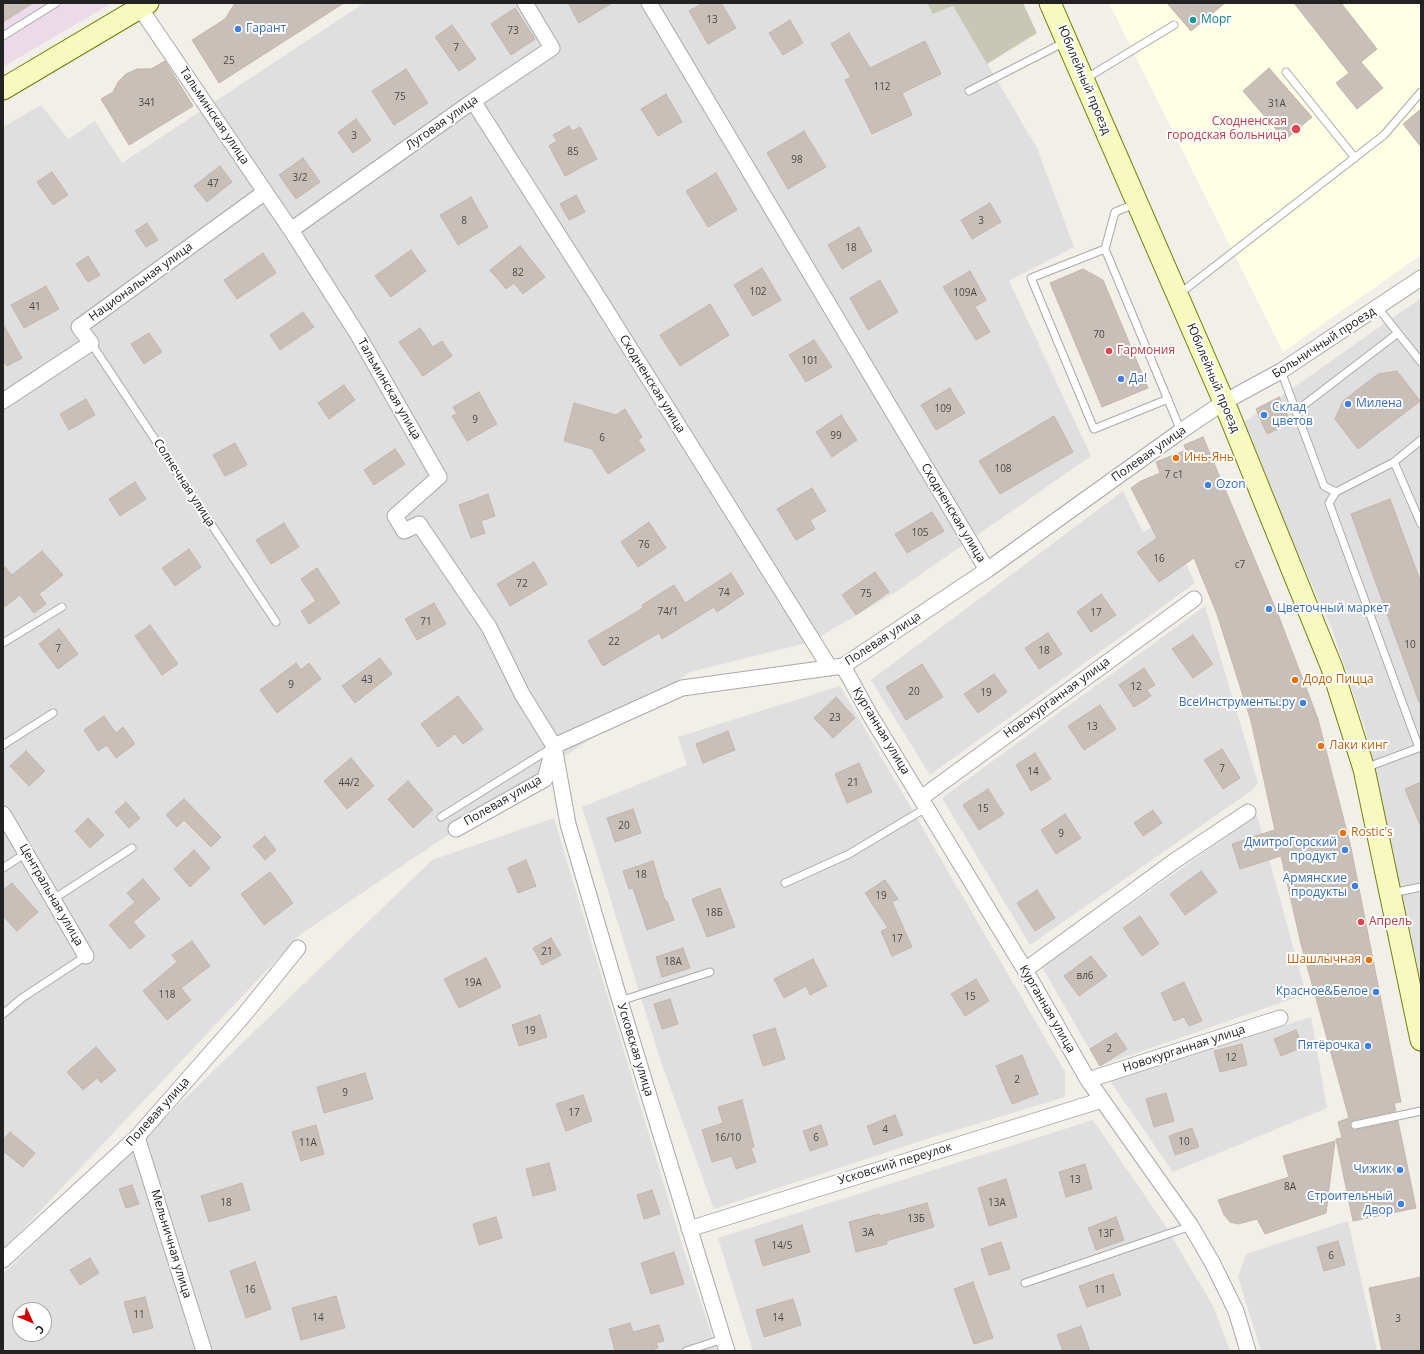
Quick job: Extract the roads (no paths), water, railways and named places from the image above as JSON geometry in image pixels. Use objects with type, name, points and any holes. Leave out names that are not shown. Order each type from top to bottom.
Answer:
[{"type":"main road","name":"Юбилейный проезд","points":[[1050,3],[1224,402],[1332,668],[1364,769],[1421,1040]]},
{"type":"main road","points":[[3,89],[144,5]]},
{"type":"street","name":"Луговая улица","points":[[291,230],[473,101],[552,48],[525,3]]},
{"type":"street","name":"Сходненская улица","points":[[649,3],[987,570]]},
{"type":"street","name":"Тальминская улица","points":[[144,5],[358,335],[439,477],[395,516],[404,531],[419,524],[489,627],[522,694],[554,746]]},
{"type":"street","name":"Сходненская улица","points":[[473,101],[837,667]]},
{"type":"street","name":"Национальная улица","points":[[91,343],[79,327],[265,192]]},
{"type":"street","name":"Больничный проезд","points":[[1224,402],[1281,371],[1421,278]]},
{"type":"street","points":[[3,401],[91,343]]},
{"type":"street","name":"Полевая улица","points":[[456,829],[545,779],[554,746],[682,688],[837,667],[987,570],[1181,431],[1224,402]]},
{"type":"street","name":"Новокурганная улица","points":[[924,803],[1194,599]]},
{"type":"street","name":"Курганная улица","points":[[837,667],[870,716],[924,803],[1025,970],[1088,1080],[1191,1226],[1213,1264],[1236,1311],[1248,1351]]},
{"type":"street","name":"Усковская улица","points":[[554,746],[568,824],[620,1001],[725,1345]]},
{"type":"street","points":[[1025,970],[1173,862],[1248,812]]},
{"type":"street","name":"Центральная улица","points":[[3,814],[86,956]]},
{"type":"street","name":"Полевая улица","points":[[3,1260],[137,1137],[244,1015],[298,948]]},
{"type":"street","name":"Новокурганная улица","points":[[1088,1080],[1280,1018]]},
{"type":"street","name":"Усковский переулок","points":[[690,1229],[1102,1100]]},
{"type":"street","name":"Мельничная улица","points":[[137,1137],[204,1351]]},
{"type":"lane","points":[[3,36],[56,3]]},
{"type":"lane","points":[[1083,80],[1174,25]]},
{"type":"lane","points":[[969,91],[1067,41]]},
{"type":"lane","points":[[1286,72],[1356,158]]},
{"type":"lane","points":[[1178,296],[1384,135],[1421,92]]},
{"type":"lane","points":[[1137,203],[1115,212],[1105,249],[1181,431]]},
{"type":"lane","points":[[1105,249],[1031,278],[1094,429],[1168,399]]},
{"type":"lane","points":[[1378,308],[1421,362]]},
{"type":"lane","points":[[1296,411],[1398,333]]},
{"type":"lane","name":"Солнечная улица","points":[[91,343],[276,622]]},
{"type":"lane","points":[[1281,371],[1324,486],[1336,492]]},
{"type":"lane","points":[[1364,769],[1420,747],[1329,503],[1336,492],[1394,462],[1421,440]]},
{"type":"lane","points":[[1394,462],[1421,524]]},
{"type":"lane","points":[[3,643],[62,607]]},
{"type":"lane","points":[[3,744],[52,713]]},
{"type":"lane","points":[[441,817],[554,746]]},
{"type":"lane","points":[[784,883],[849,854],[924,803]]},
{"type":"lane","points":[[52,900],[132,848]]},
{"type":"lane","points":[[3,868],[26,853]]},
{"type":"lane","points":[[1390,893],[1421,887]]},
{"type":"lane","points":[[3,1014],[22,998],[86,956]]},
{"type":"lane","points":[[620,1001],[710,972]]},
{"type":"lane","points":[[1355,1125],[1421,1111]]},
{"type":"lane","points":[[1025,1283],[1191,1226]]},
{"type":"lane","points":[[686,1351],[725,1345]]},
{"type":"place","name":"Морг","points":[[1193,20]]},
{"type":"place","name":"Гарант","points":[[238,29]]},
{"type":"place","name":"Сходненская городская больница","points":[[1296,129]]},
{"type":"place","name":"Гармония","points":[[1109,351]]},
{"type":"place","name":"Да!","points":[[1121,379]]},
{"type":"place","name":"Милена","points":[[1348,404]]},
{"type":"place","name":"Склад цветов","points":[[1264,415]]},
{"type":"place","name":"Инь-Янь","points":[[1176,458]]},
{"type":"place","name":"Ozon","points":[[1208,485]]},
{"type":"place","name":"Цветочный маркет","points":[[1269,609]]},
{"type":"place","name":"Додо Пицца","points":[[1295,680]]},
{"type":"place","name":"ВсеИнструменты.ру","points":[[1303,703]]},
{"type":"place","name":"Лаки кинг","points":[[1321,746]]},
{"type":"place","name":"Rostic's","points":[[1343,833]]},
{"type":"place","name":"ДмитроГорский продукт","points":[[1345,850]]},
{"type":"place","name":"Армянские продукты","points":[[1355,886]]},
{"type":"place","name":"Апрель","points":[[1361,922]]},
{"type":"place","name":"Шашлычная","points":[[1369,960]]},
{"type":"place","name":"Красное&Белое","points":[[1376,992]]},
{"type":"place","name":"Пятёрочка","points":[[1368,1046]]},
{"type":"place","name":"Чижик","points":[[1400,1170]]},
{"type":"place","name":"Строительный Двор","points":[[1401,1204]]}]
